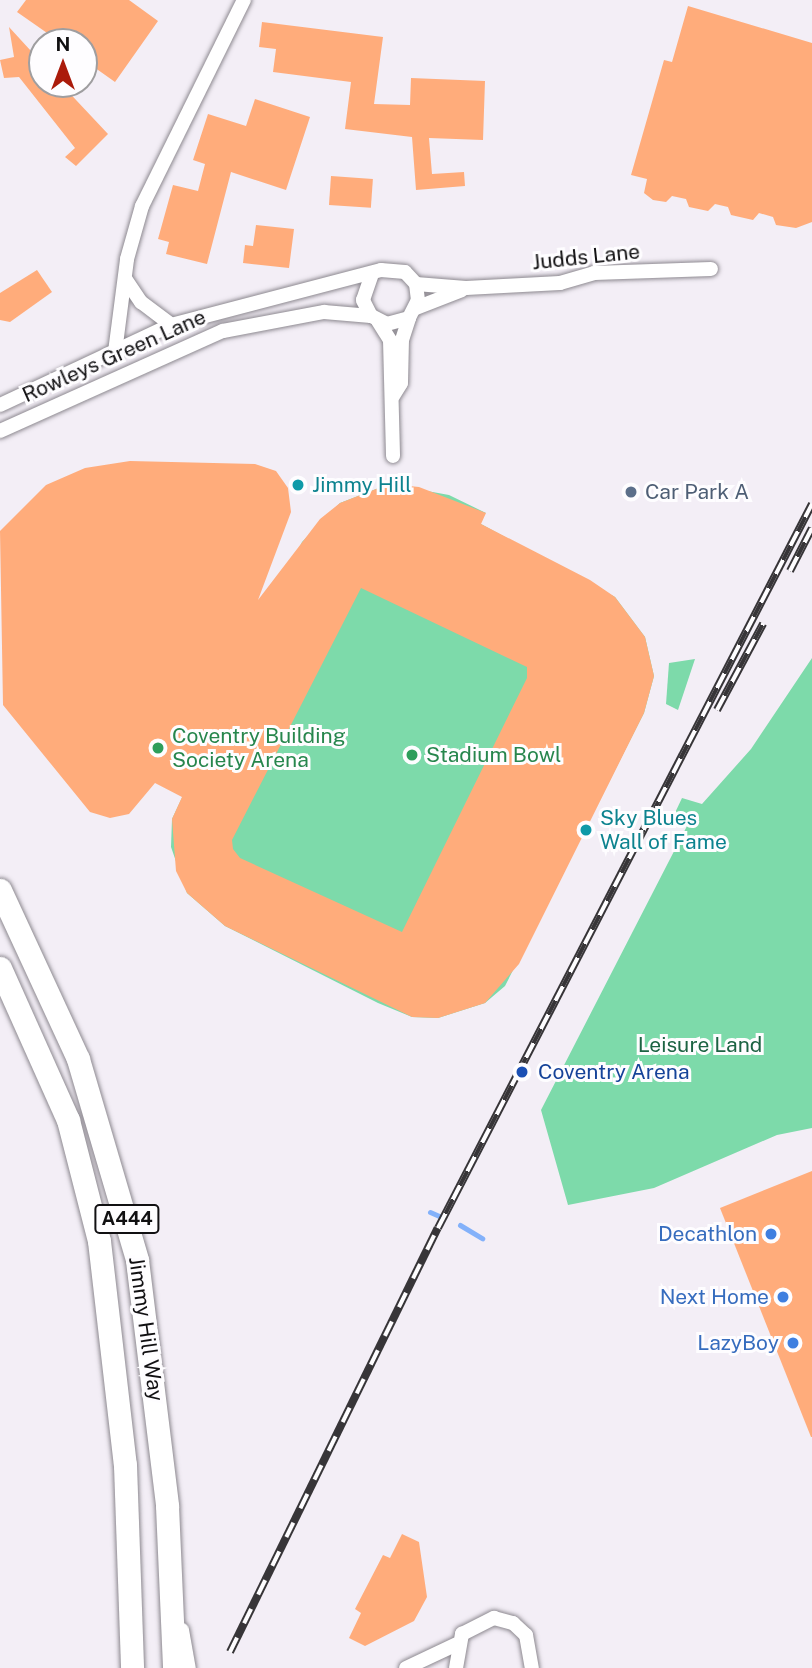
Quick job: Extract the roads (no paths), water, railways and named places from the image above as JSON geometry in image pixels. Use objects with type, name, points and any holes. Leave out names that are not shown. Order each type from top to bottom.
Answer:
[{"type":"highway","name":"Jimmy Hill Way","points":[[0,890],[78,1059],[127,1216],[150,1339],[173,1570],[174,1668]]},
{"type":"highway","name":"Jimmy Hill Way","points":[[0,968],[68,1120],[99,1241],[125,1465],[132,1668]]},
{"type":"highway","points":[[164,1668],[173,1570]]},
{"type":"street","name":"Rowleys Green Lane","points":[[115,352],[126,280],[142,206],[244,0]]},
{"type":"street","points":[[393,396],[401,383],[402,340],[412,313],[416,284],[397,269],[372,274],[363,300],[390,340],[393,456]]},
{"type":"street","name":"Judds Lane","points":[[416,284],[466,288],[560,282],[594,272],[711,269]]},
{"type":"street","name":"Rowleys Green Lane","points":[[0,405],[171,324],[250,300],[372,274]]},
{"type":"street","name":"Rowleys Green Lane","points":[[126,280],[141,302],[171,324]]},
{"type":"street","name":"Judds Lane","points":[[412,313],[466,288]]},
{"type":"street","name":"Rowleys Green Lane","points":[[0,431],[223,331],[324,312],[374,318]]},
{"type":"street","points":[[374,318],[396,323],[412,313]]},
{"type":"street","points":[[173,1570],[189,1668]]},
{"type":"street","points":[[406,1668],[457,1644],[478,1622],[509,1621],[528,1639],[532,1668]]},
{"type":"street","points":[[456,1668],[457,1644]]},
{"type":"waterway","points":[[430,1212],[439,1216]]},
{"type":"waterway","points":[[460,1225],[482,1238]]},
{"type":"railway","points":[[230,1652],[438,1228],[812,504]]},
{"type":"railway","points":[[790,571],[812,528]]},
{"type":"railway","points":[[717,710],[763,624]]},
{"type":"place","name":"Jimmy Hill","points":[[298,485]]},
{"type":"place","name":"Car Park A","points":[[631,492]]},
{"type":"place","name":"Coventry Building Society Arena","points":[[158,748]]},
{"type":"place","name":"Stadium Bowl","points":[[412,755]]},
{"type":"place","name":"Sky Blues Wall of Fame","points":[[586,830]]},
{"type":"place","name":"Coventry Arena","points":[[522,1072]]},
{"type":"place","name":"Decathlon","points":[[771,1234]]},
{"type":"place","name":"Next Home","points":[[783,1297]]},
{"type":"place","name":"LazyBoy","points":[[793,1343]]},
{"type":"park label","name":"Leisure Land","points":[[700,1045]]}]
